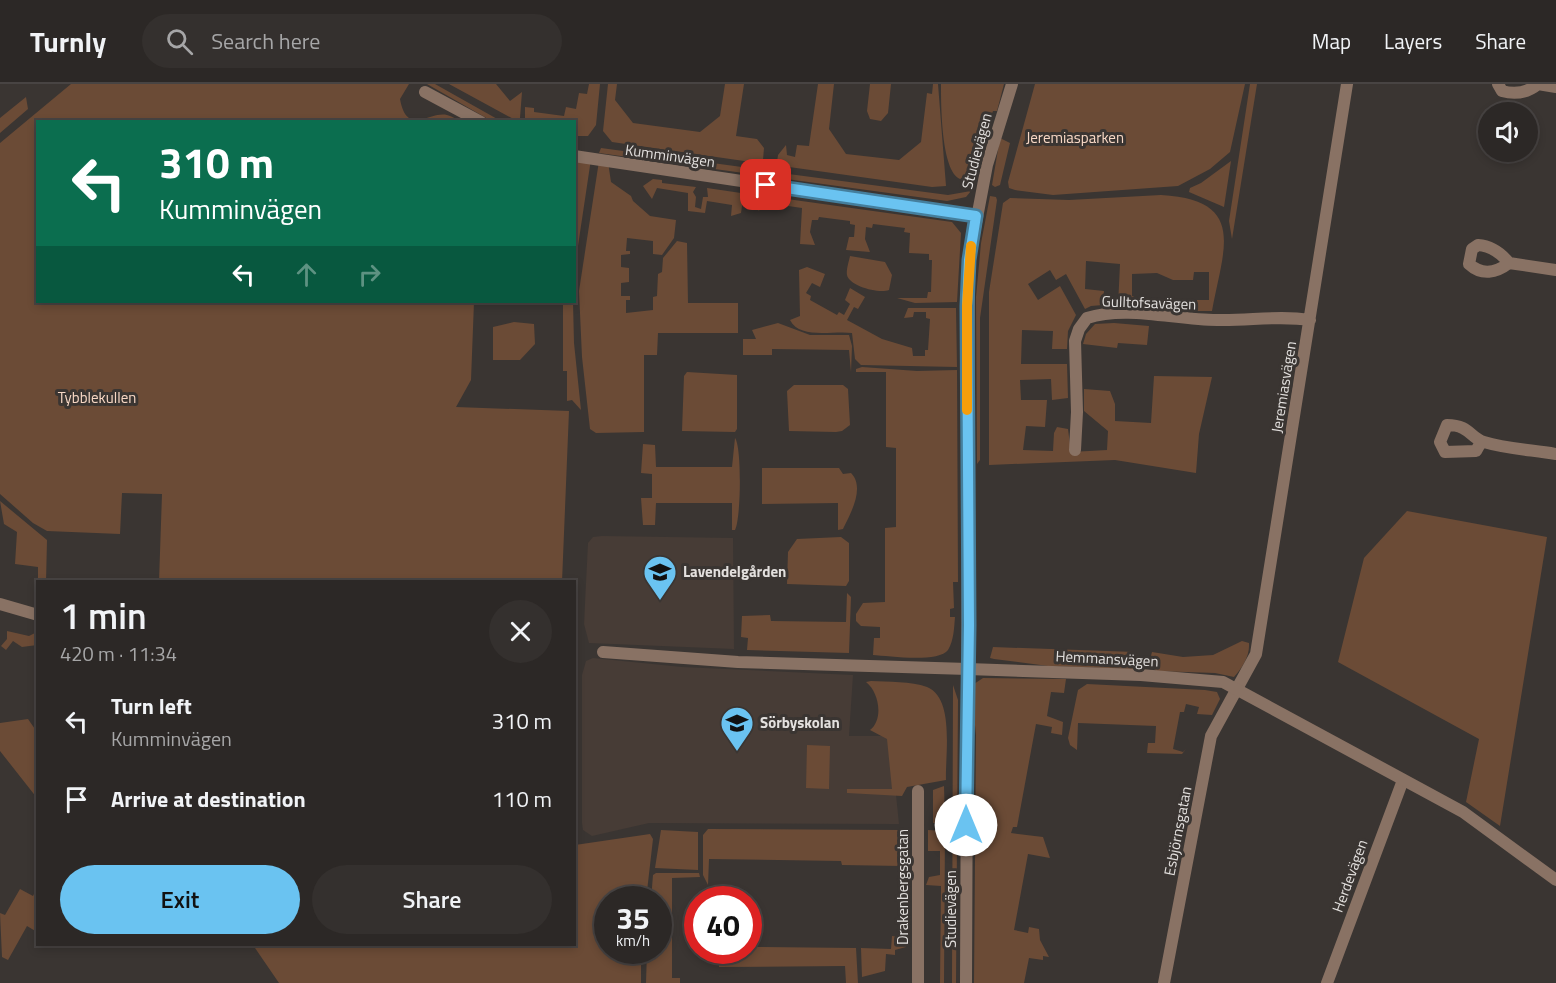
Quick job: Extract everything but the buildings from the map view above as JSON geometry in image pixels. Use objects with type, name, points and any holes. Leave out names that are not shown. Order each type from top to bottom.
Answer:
[{"type":"street","name":"Studievägen","points":[[966,983],[967,306],[969,260],[987,165],[1012,84]]},
{"type":"street","name":"Jeremiasvägen","points":[[1237,690],[1256,654],[1347,84]]},
{"type":"street","points":[[1498,84],[1502,91],[1512,94],[1530,91],[1538,84],[1556,87]]},
{"type":"street","points":[[425,93],[477,120]]},
{"type":"street","name":"Kumminvägen","points":[[576,156],[976,216]]},
{"type":"street","points":[[1509,263],[1556,270]]},
{"type":"street","name":"Gulltofsavägen","points":[[1075,450],[1077,412],[1075,341],[1079,329],[1087,318],[1114,314],[1215,320],[1282,317],[1310,320]]},
{"type":"street","points":[[1481,442],[1556,454]]},
{"type":"street","points":[[0,604],[36,614]]},
{"type":"street","name":"Hemmansvägen","points":[[603,652],[738,662],[968,669],[1210,679],[1223,682],[1463,812],[1556,880]]},
{"type":"street","name":"Esbjörnsgatan","points":[[1164,983],[1211,736],[1237,690]]},
{"type":"street","name":"Herdevägen","points":[[1328,983],[1403,780]]},
{"type":"street","name":"Drakenbergsgatan","points":[[918,791],[918,983]]},
{"type":"shaded area","name":"Lavendelgården","points":[[593,537],[733,538],[734,649],[589,643],[584,624],[588,543]]},
{"type":"shaded area","name":"Sörbyskolan","points":[[593,658],[682,667],[853,675],[849,736],[890,736],[899,824],[649,823],[592,836],[583,830],[582,823],[582,675],[586,661]]},
{"type":"green space","name":"Tybblekullen","points":[[71,84],[409,84],[400,99],[403,110],[413,120],[36,120],[36,303],[474,303],[471,380],[456,407],[569,411],[562,580],[159,580],[162,494],[122,493],[120,534],[47,531],[33,523],[0,494],[0,143]]},
{"type":"green space","points":[[427,84],[435,84],[499,120],[488,119]]},
{"type":"green space","points":[[449,84],[496,84],[510,101],[522,92],[520,118],[515,120]]},
{"type":"green space","points":[[589,84],[600,84],[596,125],[588,136],[576,136],[576,120],[525,120],[525,107],[534,108],[534,112],[564,116],[566,107],[576,109],[579,93],[587,94]]},
{"type":"green space","points":[[608,84],[617,84],[615,100],[633,123],[700,132],[720,116],[725,84],[744,84],[736,136],[757,139],[764,148],[763,160],[758,163],[612,142],[603,131]]},
{"type":"green space","points":[[818,84],[834,84],[829,129],[846,154],[899,160],[921,142],[927,93],[932,94],[933,84],[938,84],[946,186],[932,187],[782,166],[777,162],[778,155],[786,145],[787,155],[795,157],[797,145],[809,146]]},
{"type":"green space","points":[[870,84],[891,84],[888,113],[881,121],[870,119],[867,111]]},
{"type":"green space","points":[[941,84],[1004,84],[997,111],[993,111],[992,114],[988,139],[964,177],[960,179],[949,164],[943,136]]},
{"type":"green space","name":"Jeremiasparken","points":[[1035,84],[1245,84],[1230,152],[1210,169],[1178,186],[1053,195],[1015,190],[1009,188],[1008,182]]},
{"type":"green space","points":[[1250,84],[1257,84],[1232,239],[1229,221]]},
{"type":"green space","points":[[26,97],[28,109],[0,133],[0,118]]},
{"type":"green space","points":[[440,115],[447,115],[459,120],[419,120]]},
{"type":"green space","points":[[1000,138],[1010,143],[1000,185],[995,187],[992,185]]},
{"type":"green space","points":[[601,148],[742,167],[759,170],[760,173],[758,175],[599,153]]},
{"type":"green space","points":[[576,158],[591,159],[576,259]]},
{"type":"green space","points":[[599,161],[608,162],[611,182],[631,196],[633,201],[650,216],[676,220],[674,238],[662,255],[653,254],[653,241],[627,238],[626,251],[630,251],[630,254],[621,255],[621,267],[629,268],[629,282],[621,283],[621,296],[630,296],[630,300],[626,300],[626,313],[653,310],[653,297],[657,296],[658,274],[662,272],[663,258],[677,241],[687,243],[688,303],[738,303],[738,333],[658,333],[657,355],[644,355],[644,432],[596,433],[590,429],[582,357],[579,291]]},
{"type":"green space","points":[[1231,161],[1224,207],[1189,192],[1190,188],[1201,183]]},
{"type":"green space","points":[[781,173],[948,195],[971,191],[966,197],[947,201],[779,178]]},
{"type":"green space","points":[[653,179],[662,180],[662,183],[696,187],[693,192],[696,197],[695,207],[701,209],[703,197],[708,197],[707,188],[741,193],[743,199],[741,213],[731,216],[732,205],[707,201],[705,213],[688,211],[688,193],[657,188],[652,199],[643,186]]},
{"type":"green space","points":[[759,195],[952,222],[961,233],[957,302],[915,303],[897,298],[927,298],[928,292],[931,292],[932,260],[929,260],[929,254],[909,253],[910,233],[904,232],[905,228],[873,224],[872,228],[866,227],[865,239],[870,252],[846,250],[849,237],[854,237],[855,225],[850,224],[850,221],[819,217],[818,220],[812,220],[810,232],[815,245],[800,244],[802,208],[761,202],[759,211],[753,204]]},
{"type":"green space","points":[[1161,195],[1189,199],[1207,207],[1218,218],[1223,232],[1224,248],[1212,311],[1196,311],[1197,300],[1209,300],[1209,272],[1194,272],[1193,280],[1173,280],[1157,273],[1132,274],[1132,296],[1140,299],[1139,308],[1118,306],[1120,264],[1086,261],[1085,289],[1104,291],[1103,305],[1085,309],[1066,274],[1056,280],[1050,270],[1028,284],[1038,300],[1060,286],[1076,315],[1068,331],[1067,349],[1052,349],[1053,331],[1022,330],[1021,364],[1067,364],[1068,398],[1052,400],[1051,379],[1020,380],[1021,400],[1047,400],[1045,427],[1026,426],[1023,450],[1053,451],[1054,433],[1057,427],[1068,429],[1071,452],[1107,450],[1108,431],[1084,411],[1084,389],[1110,391],[1115,404],[1115,421],[1151,423],[1154,376],[1212,377],[1199,434],[1196,473],[1115,460],[989,465],[989,292],[1003,203],[1010,198],[1069,200]]},
{"type":"green space","points":[[990,196],[996,197],[997,200],[980,318],[980,460],[977,464],[976,297],[981,243]]},
{"type":"green space","points":[[850,256],[885,262],[892,275],[889,290],[872,290],[853,283],[847,275]]},
{"type":"green space","points":[[807,267],[825,274],[820,287],[812,283],[806,293],[811,296],[810,300],[837,315],[839,312],[844,315],[850,304],[845,300],[850,288],[865,297],[858,309],[854,307],[847,320],[882,339],[912,348],[913,356],[925,356],[925,350],[928,350],[930,319],[926,318],[926,312],[914,312],[913,317],[904,318],[908,308],[956,308],[957,367],[861,365],[855,359],[852,333],[809,332],[795,326],[790,320],[800,316],[799,270]]},
{"type":"green space","points":[[563,303],[573,303],[574,343],[581,410],[572,400],[567,401],[567,371],[563,371]]},
{"type":"green space","points":[[514,322],[534,324],[535,344],[520,360],[493,360],[493,327]]},
{"type":"green space","points":[[778,323],[810,335],[849,335],[852,346],[851,372],[849,350],[772,349],[772,355],[743,355],[743,339],[756,339],[752,330]]},
{"type":"green space","points":[[1095,324],[1149,326],[1147,345],[1118,343],[1117,348],[1083,344],[1086,334]]},
{"type":"green space","points":[[862,367],[917,371],[957,370],[958,582],[953,582],[954,608],[950,609],[950,617],[955,617],[953,634],[948,650],[943,654],[924,658],[873,655],[874,638],[880,638],[880,627],[861,626],[856,621],[856,614],[863,603],[885,602],[885,528],[896,527],[896,448],[886,447],[886,372],[856,372],[856,369]]},
{"type":"green space","points":[[687,372],[737,375],[737,429],[735,432],[682,431],[684,376]]},
{"type":"green space","points":[[794,385],[843,385],[848,389],[850,425],[836,432],[789,431],[787,391]]},
{"type":"green space","points":[[735,438],[739,455],[740,483],[739,512],[735,530],[732,530],[732,503],[656,503],[655,525],[643,525],[641,498],[652,498],[652,474],[641,473],[643,444],[655,445],[656,467],[732,467]]},
{"type":"green space","points":[[762,468],[839,468],[843,474],[851,473],[857,486],[857,494],[843,529],[838,530],[838,503],[762,504]]},
{"type":"green space","points":[[0,501],[47,540],[46,580],[38,580],[38,567],[15,564],[17,532],[4,524]]},
{"type":"green space","points":[[1407,511],[1547,537],[1500,826],[1466,802],[1479,739],[1338,662],[1364,558]]},
{"type":"green space","points":[[841,537],[849,543],[849,581],[846,586],[787,584],[788,552],[797,539]]},
{"type":"green space","points":[[847,593],[851,597],[849,653],[747,650],[748,638],[741,637],[742,616],[770,615],[771,621],[846,622]]},
{"type":"green space","points":[[7,631],[29,636],[36,632],[36,645],[22,647],[13,641],[6,650],[1,646],[7,639]]},
{"type":"green space","points":[[1242,641],[1249,643],[1248,653],[1243,666],[1234,677],[1215,673],[1156,671],[1149,663],[1152,652],[1183,657],[1213,655]]},
{"type":"green space","points":[[993,647],[1135,652],[1137,656],[1133,669],[1048,666],[990,658]]},
{"type":"green space","points":[[983,678],[1066,679],[1064,693],[1051,692],[1047,716],[1063,722],[1062,735],[1051,733],[1052,727],[1036,724],[1017,827],[1013,827],[1011,833],[1043,837],[1050,858],[1028,854],[1014,930],[1028,933],[1029,927],[1039,929],[1040,940],[1049,957],[1043,956],[1043,960],[1029,958],[1024,983],[974,983],[976,735],[971,686]]},
{"type":"green space","points":[[866,682],[914,684],[927,687],[936,693],[942,703],[947,729],[946,780],[907,787],[902,796],[847,793],[847,789],[892,789],[887,739],[870,730],[878,713],[877,699]]},
{"type":"green space","points":[[1087,684],[1205,690],[1217,692],[1220,699],[1212,715],[1197,714],[1199,707],[1186,704],[1184,712],[1180,712],[1173,749],[1183,752],[1186,749],[1182,754],[1147,753],[1148,743],[1155,743],[1156,726],[1078,723],[1077,750],[1070,745],[1068,738],[1078,690]]},
{"type":"green space","points":[[953,685],[958,700],[956,983],[952,983]]},
{"type":"green space","points":[[28,719],[36,731],[36,797],[0,751],[0,723]]},
{"type":"green space","points":[[807,745],[830,746],[829,789],[806,788]]},
{"type":"green space","points":[[944,786],[945,820],[944,823],[933,823],[933,790]]},
{"type":"green space","points":[[708,829],[903,830],[907,833],[908,840],[906,899],[902,902],[900,899],[902,866],[842,865],[841,861],[709,859],[708,885],[703,875],[703,835]]},
{"type":"green space","points":[[661,830],[698,832],[698,870],[655,868]]},
{"type":"green space","points":[[928,830],[945,831],[944,983],[940,983],[941,886],[926,885],[929,877],[940,875],[940,851],[928,851]]},
{"type":"green space","points":[[650,834],[653,839],[648,886],[594,886],[594,964],[641,964],[641,983],[279,983],[254,946],[576,946],[576,845]]},
{"type":"green space","points":[[656,873],[699,873],[700,877],[672,878],[672,886],[652,886],[653,875]]},
{"type":"green space","points":[[20,889],[33,896],[36,890],[36,931],[27,926],[8,960],[2,957],[0,913],[5,915]]},
{"type":"green space","points":[[892,936],[906,938],[906,947],[895,950],[895,955],[886,954],[885,971],[862,977],[861,948],[891,949]]},
{"type":"green space","points":[[762,947],[856,948],[858,983],[846,983],[845,966],[719,967],[719,964],[762,964]]},
{"type":"green space","points":[[647,964],[672,964],[672,978],[680,978],[680,983],[646,983]]},
{"type":"slow traffic","points":[[967,410],[967,306],[971,246]]},
{"type":"place","name":"Lavendelgården","points":[[660,601]]},
{"type":"place","name":"Sörbyskolan","points":[[737,752]]},
{"type":"route","points":[[766,185],[921,206],[976,216],[969,260],[967,306],[966,508],[969,625],[966,700],[966,825]]}]
